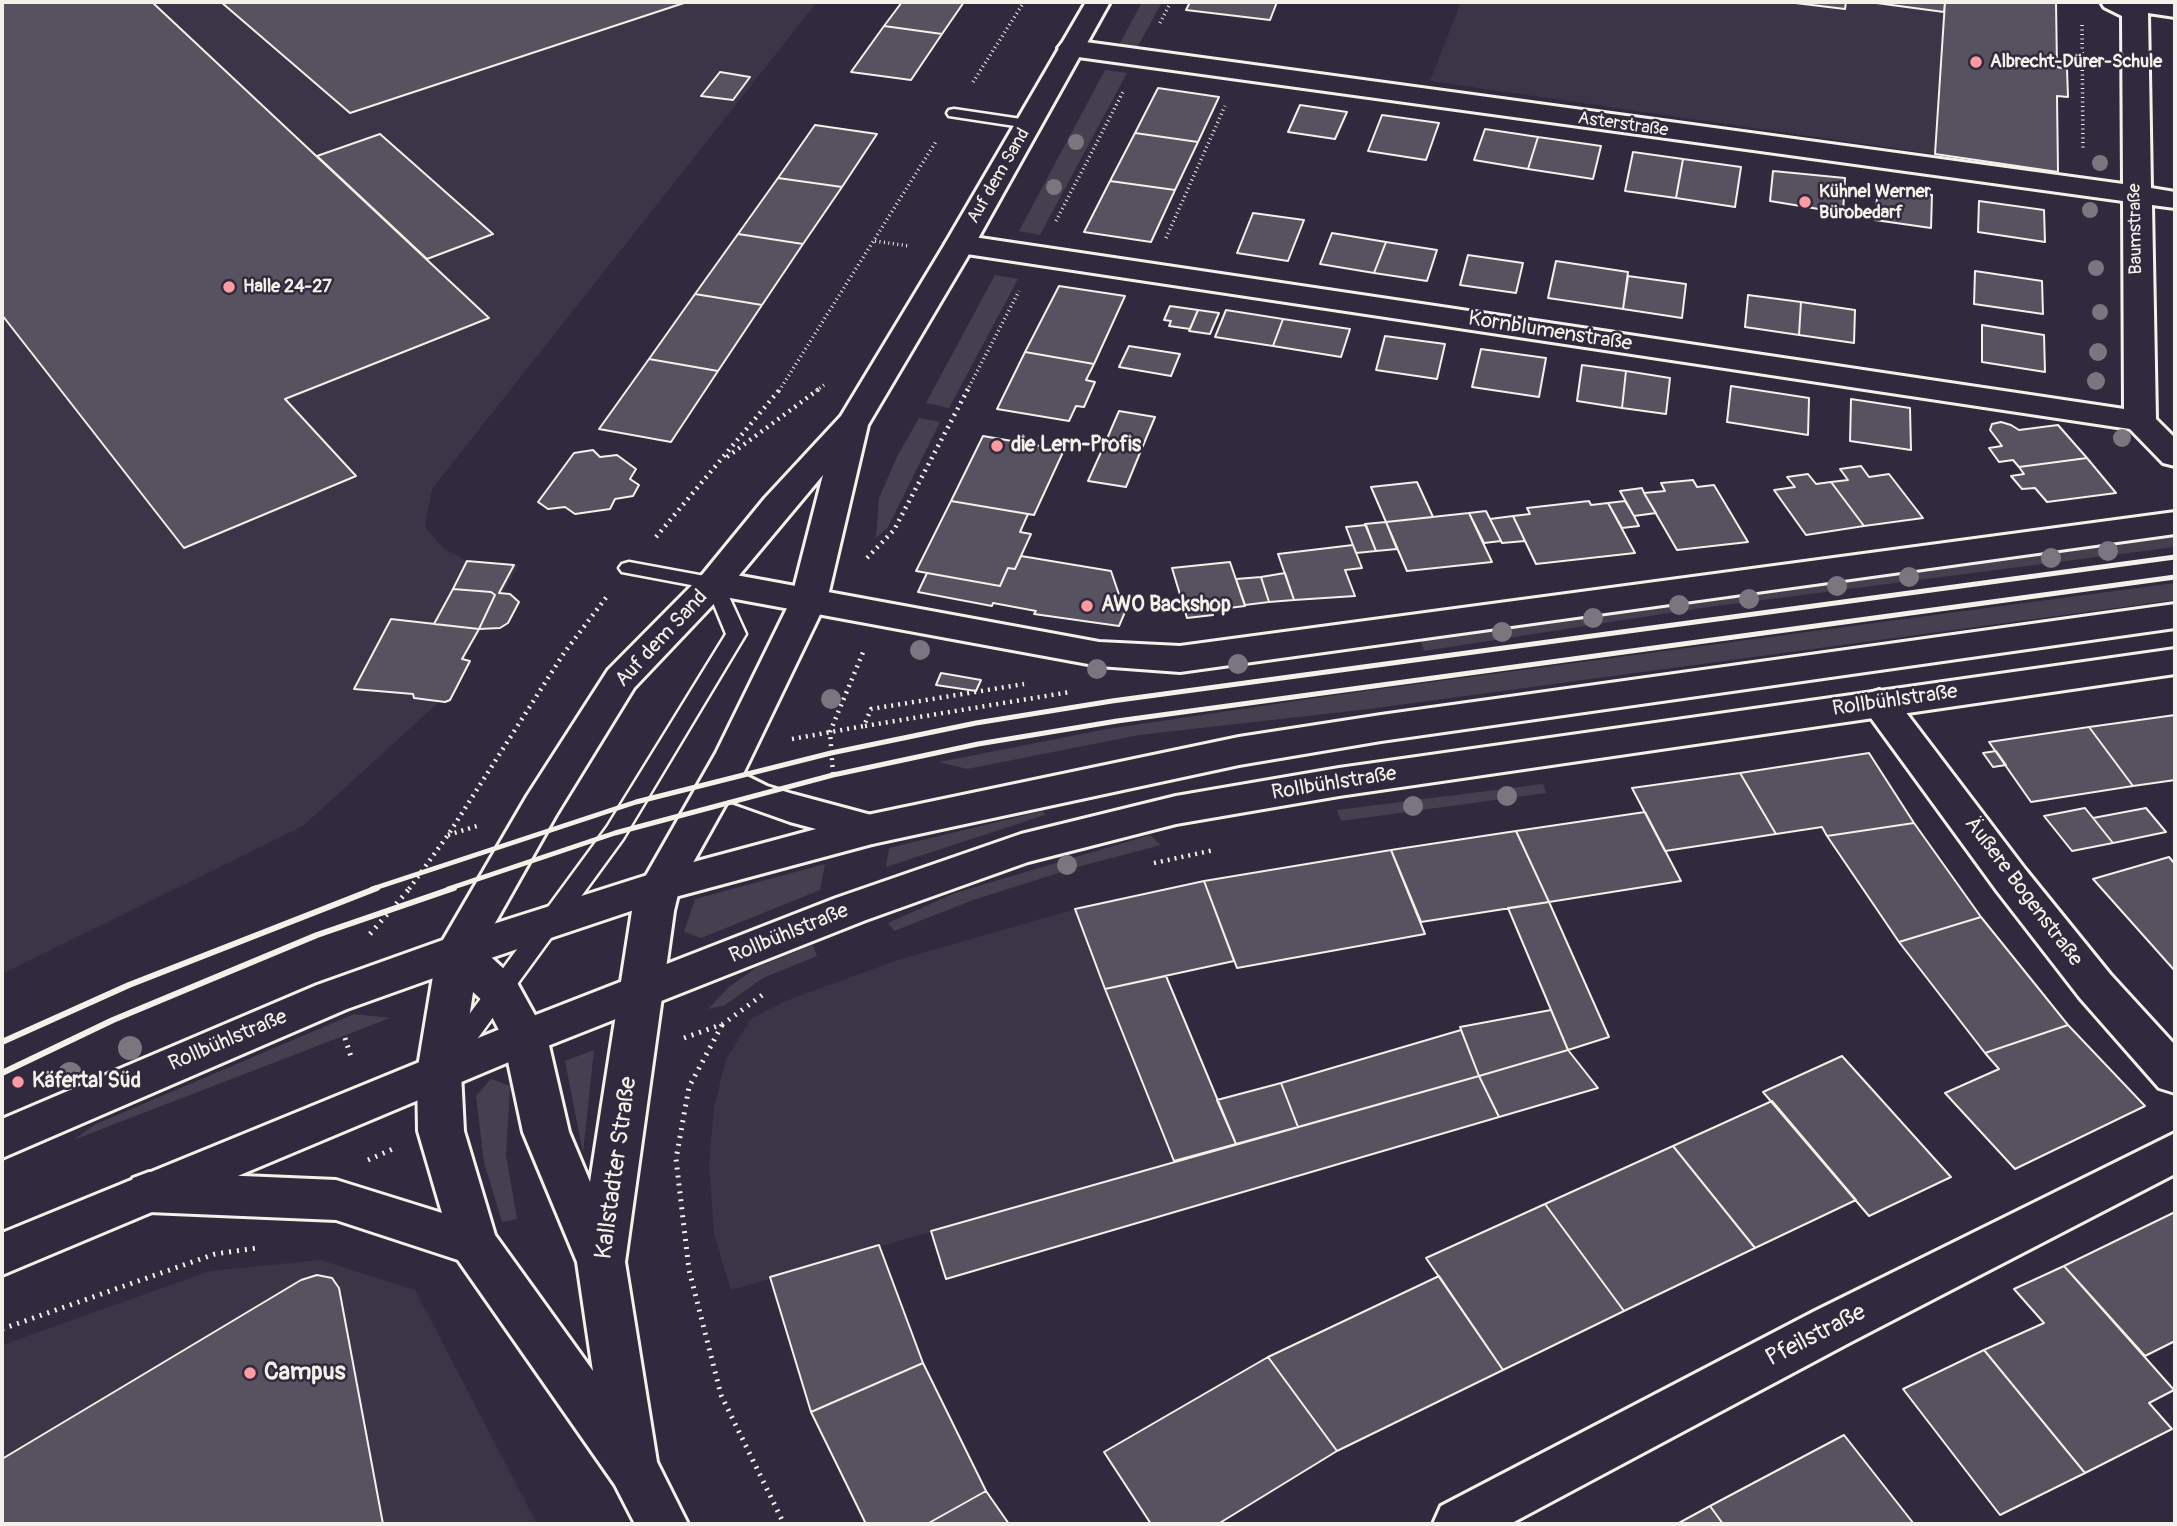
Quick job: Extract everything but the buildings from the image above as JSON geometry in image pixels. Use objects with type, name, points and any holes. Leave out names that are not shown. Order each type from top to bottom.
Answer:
[{"type":"street","name":"Auf dem Sand","points":[[458,952],[536,816],[621,679],[714,583],[777,506],[854,421],[960,244],[1098,2]]},
{"type":"street","name":"Baumstraße","points":[[2113,2],[2135,13],[2140,421]]},
{"type":"street","points":[[2124,2],[2175,10]]},
{"type":"street","name":"Asterstraße","points":[[1071,48],[2175,200]]},
{"type":"street","name":"Kornblumenstraße","points":[[960,244],[2140,421]]},
{"type":"street","name":"Auf dem Sand","points":[[642,993],[648,938],[660,886],[720,779],[809,600],[854,421]]},
{"type":"street","points":[[2140,421],[2175,456]]},
{"type":"street","points":[[714,583],[1099,654],[1180,659],[2175,523]]},
{"type":"street","points":[[551,921],[660,886],[872,829],[1239,751],[2175,616]]},
{"type":"street","name":"Rollbühlstraße","points":[[439,1073],[851,909],[1021,849],[1176,810],[1339,782],[2175,661]]},
{"type":"street","name":"Äußere Bogenstraße","points":[[1879,703],[2078,965],[2175,1075]]},
{"type":"street","points":[[720,779],[753,796],[872,829]]},
{"type":"street","name":"Rollbühlstraße","points":[[2,1139],[332,997],[551,921]]},
{"type":"street","points":[[458,952],[500,991],[525,1037],[546,1132],[601,1262]]},
{"type":"street","name":"Kallstadter Straße","points":[[458,952],[439,1073],[441,1131],[474,1244],[633,1468],[662,1524]]},
{"type":"street","name":"Kallstadter Straße","points":[[633,1468],[601,1262],[642,993]]},
{"type":"street","points":[[2,1254],[439,1073]]},
{"type":"street","name":"Pfeilstraße","points":[[1459,1524],[1798,1345],[2175,1152]]},
{"type":"street","points":[[149,1192],[336,1200],[474,1244]]},
{"type":"lane","points":[[954,113],[1028,124]]},
{"type":"lane","points":[[439,1073],[622,823],[736,634],[714,583],[629,568]]},
{"type":"path","points":[[361,942],[403,898],[447,835],[564,653],[629,568],[772,402],[1024,2]]},
{"type":"path","points":[[2082,15],[2083,188]]},
{"type":"path","points":[[1151,271],[1241,72]]},
{"type":"path","points":[[718,464],[827,382]]},
{"type":"path","points":[[867,611],[868,642],[830,732],[864,726],[870,709],[1029,683]]},
{"type":"path","points":[[1147,864],[1226,847]]},
{"type":"path","points":[[332,997],[366,1103]]},
{"type":"path","points":[[723,1024],[689,1087],[676,1159],[689,1270],[721,1395],[784,1524]]},
{"type":"path","points":[[2,1329],[215,1254],[267,1246]]},
{"type":"shaded area","points":[[2,2],[817,2],[432,489],[425,527],[444,549],[467,561],[519,565],[440,701],[303,826],[2,974]]},
{"type":"shaded area","points":[[1142,2],[1162,2],[1137,48],[1119,45]]},
{"type":"shaded area","points":[[1461,2],[2056,3],[2057,67],[2067,69],[2068,97],[2057,96],[2058,172],[1430,81]]},
{"type":"shaded area","points":[[1105,70],[1127,73],[1040,235],[1019,231]]},
{"type":"shaded area","points":[[995,275],[1018,279],[949,408],[926,403]]},
{"type":"shaded area","points":[[919,418],[940,422],[888,527],[876,538],[879,498],[898,455]]},
{"type":"shaded area","points":[[2175,537],[2175,547],[1701,608],[1424,651],[1419,638]]},
{"type":"shaded area","points":[[2175,583],[2175,600],[1369,709],[1139,735],[967,769],[939,762],[1107,729],[1357,692]]},
{"type":"shaded area","points":[[1543,784],[1546,793],[1341,821],[1337,810]]},
{"type":"shaded area","points":[[1043,811],[1045,815],[886,867],[889,848]]},
{"type":"shaded area","points":[[1150,835],[1161,845],[1081,866],[976,899],[894,931],[888,923],[955,893]]},
{"type":"shaded area","points":[[825,864],[820,890],[701,938],[684,932],[695,899]]},
{"type":"shaded area","points":[[1075,909],[1174,1161],[731,1290],[714,1234],[709,1164],[714,1108],[726,1059],[751,1019],[783,1002],[895,961]]},
{"type":"shaded area","points":[[813,945],[817,956],[763,978],[725,1005],[708,1009],[729,987],[757,967]]},
{"type":"shaded area","points":[[354,1014],[390,1018],[73,1140],[96,1124]]},
{"type":"shaded area","points":[[594,1050],[583,1153],[565,1061]]},
{"type":"shaded area","points":[[491,1079],[510,1086],[506,1155],[517,1219],[502,1222],[484,1162],[476,1096]]},
{"type":"shaded area","points":[[320,1260],[415,1290],[537,1524],[2,1524],[2,1345],[210,1271]]},
{"type":"railway","points":[[372,889],[636,802],[831,753],[976,723],[1112,701],[2175,557]]},
{"type":"railway","points":[[448,889],[615,833],[833,775],[978,744],[1117,721],[2175,577]]},
{"type":"railway","points":[[2,1042],[129,985],[377,888]]},
{"type":"railway","points":[[2,1073],[113,1020],[317,935],[454,888]]},
{"type":"place","name":"Albrecht-Dürer-Schule","points":[[1976,62]]},
{"type":"place","name":"Kühnel Werner Bürobedarf","points":[[1805,202]]},
{"type":"place","name":"Halle 24-27","points":[[229,287]]},
{"type":"place","name":"die Lern-Profis","points":[[997,446]]},
{"type":"place","name":"AWO Backshop","points":[[1087,606]]},
{"type":"place","name":"Käfertal Süd","points":[[18,1082]]},
{"type":"place","name":"Campus","points":[[250,1373]]}]
